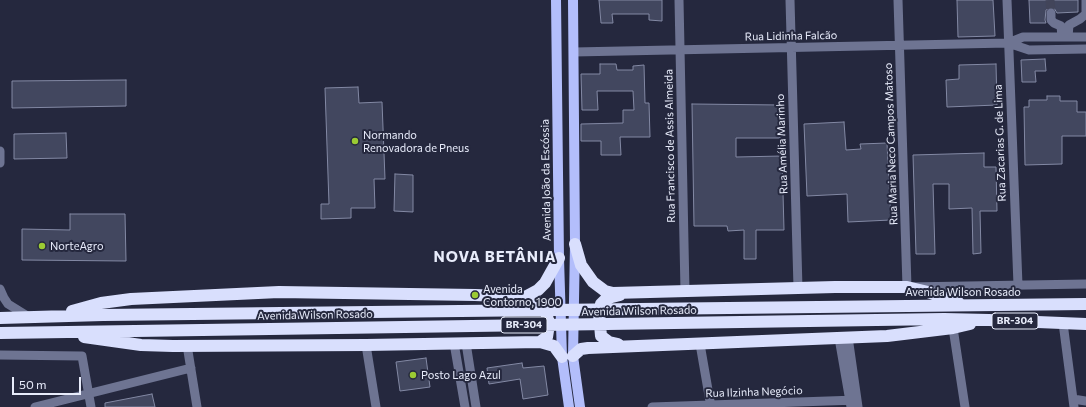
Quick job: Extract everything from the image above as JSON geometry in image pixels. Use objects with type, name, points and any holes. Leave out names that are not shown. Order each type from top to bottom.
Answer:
[{"type":"highway","points":[[575,244],[581,265],[593,282],[605,291],[631,292],[907,287],[969,305]]},
{"type":"highway","points":[[525,297],[538,290],[545,283],[559,258]]},
{"type":"highway","points":[[51,317],[101,304],[131,299],[279,292],[525,297],[540,303],[546,312],[549,324],[547,336],[540,342]]},
{"type":"highway","points":[[630,346],[604,340],[601,336],[599,313],[601,304],[608,298],[631,292]]},
{"type":"highway","name":"Avenida Wilson Rosado","points":[[0,318],[103,315],[1086,304]]},
{"type":"highway","name":"Avenida Wilson Rosado","points":[[0,333],[944,319],[1086,324]]},
{"type":"highway","points":[[53,332],[142,345],[366,345],[540,342],[554,346],[568,357],[581,349],[588,348],[887,336],[953,328],[989,320]]},
{"type":"main road","name":"Avenida João da Escóssia","points":[[556,0],[559,258],[568,357],[569,407]]},
{"type":"main road","points":[[568,0],[573,23]]},
{"type":"main road","name":"Avenida João da Escóssia","points":[[572,0],[574,52],[575,244],[568,357],[580,407]]},
{"type":"main road","points":[[557,74],[562,94],[563,132],[567,136],[574,133]]},
{"type":"street","name":"Rua Francisco de Assis Almeida","points":[[679,0],[685,291]]},
{"type":"street","name":"Rua Amélia Marinho","points":[[790,0],[798,288]]},
{"type":"street","name":"Rua Maria Neco Campos Matoso","points":[[898,0],[907,287]]},
{"type":"street","name":"Rua Zacarias G. de Lima","points":[[1008,0],[1008,43],[1018,285]]},
{"type":"street","points":[[1058,49],[1062,37],[1069,25],[1086,14],[1086,0]]},
{"type":"street","points":[[1051,13],[1054,23],[1061,26],[1062,37]]},
{"type":"street","name":"Rua Lidinha Falcão","points":[[1008,43],[1023,37],[1086,37]]},
{"type":"street","name":"Rua Lidinha Falcão","points":[[574,52],[1008,43],[1029,50],[1086,49]]},
{"type":"street","points":[[0,151],[0,163]]},
{"type":"street","points":[[907,287],[1086,284]]},
{"type":"street","points":[[0,290],[8,304],[29,317]]},
{"type":"street","points":[[1063,322],[1074,403],[1086,401]]},
{"type":"street","points":[[953,328],[965,407]]},
{"type":"street","points":[[844,338],[854,403]]},
{"type":"street","points":[[454,343],[465,407]]},
{"type":"street","points":[[466,343],[476,407]]},
{"type":"street","points":[[700,344],[711,406]]},
{"type":"street","points":[[187,345],[197,407]]},
{"type":"street","points":[[366,345],[376,407]]},
{"type":"street","points":[[0,355],[82,356],[91,407]]},
{"type":"street","points":[[35,407],[191,368]]},
{"type":"street","name":"Rua Ilzinha Negócio","points":[[652,407],[854,403]]},
{"type":"building","points":[[599,0],[662,0],[662,21],[649,20],[649,14],[612,14],[613,23],[601,23]]},
{"type":"building","points":[[957,0],[993,0],[995,36],[958,37]]},
{"type":"building","points":[[1029,0],[1078,0],[1078,12],[1057,13],[1054,8],[1051,7],[1046,10],[1046,23],[1030,23]]},
{"type":"building","points":[[1045,59],[1046,71],[1035,71],[1036,82],[1022,82],[1021,60]]},
{"type":"building","points":[[600,64],[616,64],[617,70],[633,70],[633,66],[644,65],[645,103],[649,103],[650,137],[620,137],[621,155],[601,155],[601,141],[581,141],[581,124],[623,123],[623,110],[634,110],[633,91],[597,91],[598,110],[582,110],[581,74],[600,74]]},
{"type":"building","points":[[996,64],[997,105],[947,107],[946,80],[959,79],[959,65]]},
{"type":"building","points":[[126,80],[126,106],[12,108],[12,81]]},
{"type":"building","name":"Normando Renovadora de Pneus","points":[[358,87],[359,103],[382,102],[385,179],[374,179],[375,208],[351,208],[351,218],[321,219],[321,204],[329,204],[325,88]]},
{"type":"building","points":[[1047,96],[1060,96],[1060,101],[1077,101],[1077,112],[1086,112],[1086,136],[1062,136],[1062,164],[1025,165],[1024,107],[1029,107],[1029,100],[1047,100]]},
{"type":"building","points":[[692,104],[780,105],[780,138],[736,138],[736,157],[782,156],[784,230],[756,230],[756,259],[744,259],[744,230],[728,231],[727,226],[694,226]]},
{"type":"building","points":[[844,122],[846,150],[861,149],[860,144],[887,143],[891,220],[848,222],[847,194],[807,196],[804,124]]},
{"type":"building","points":[[66,133],[67,158],[14,159],[14,134]]},
{"type":"building","points":[[984,153],[984,167],[996,167],[997,211],[980,211],[981,253],[973,254],[972,208],[949,209],[949,184],[933,184],[935,254],[916,254],[913,155]]},
{"type":"building","points":[[395,174],[413,175],[413,212],[394,211]]},
{"type":"building","points":[[70,214],[125,214],[126,261],[22,260],[22,229],[70,230]]},
{"type":"building","name":"Posto Lago Azul","points":[[426,358],[430,387],[400,391],[396,362]]},
{"type":"building","points":[[522,363],[523,368],[544,366],[548,395],[523,399],[520,379],[489,384],[487,368]]},
{"type":"building","points":[[152,394],[155,407],[105,407],[105,403]]},
{"type":"tunnel","points":[[1050,0],[1051,13]]},
{"type":"place","name":"Normando Renovadora de Pneus","points":[[355,141]]},
{"type":"place","name":"NorteAgro","points":[[42,246]]},
{"type":"place","name":"Avenida Contorno, 1900","points":[[475,295]]},
{"type":"place","name":"Posto Lago Azul","points":[[413,375]]},
{"type":"district","name":"NOVA BETÂNIA","points":[[495,257]]}]
